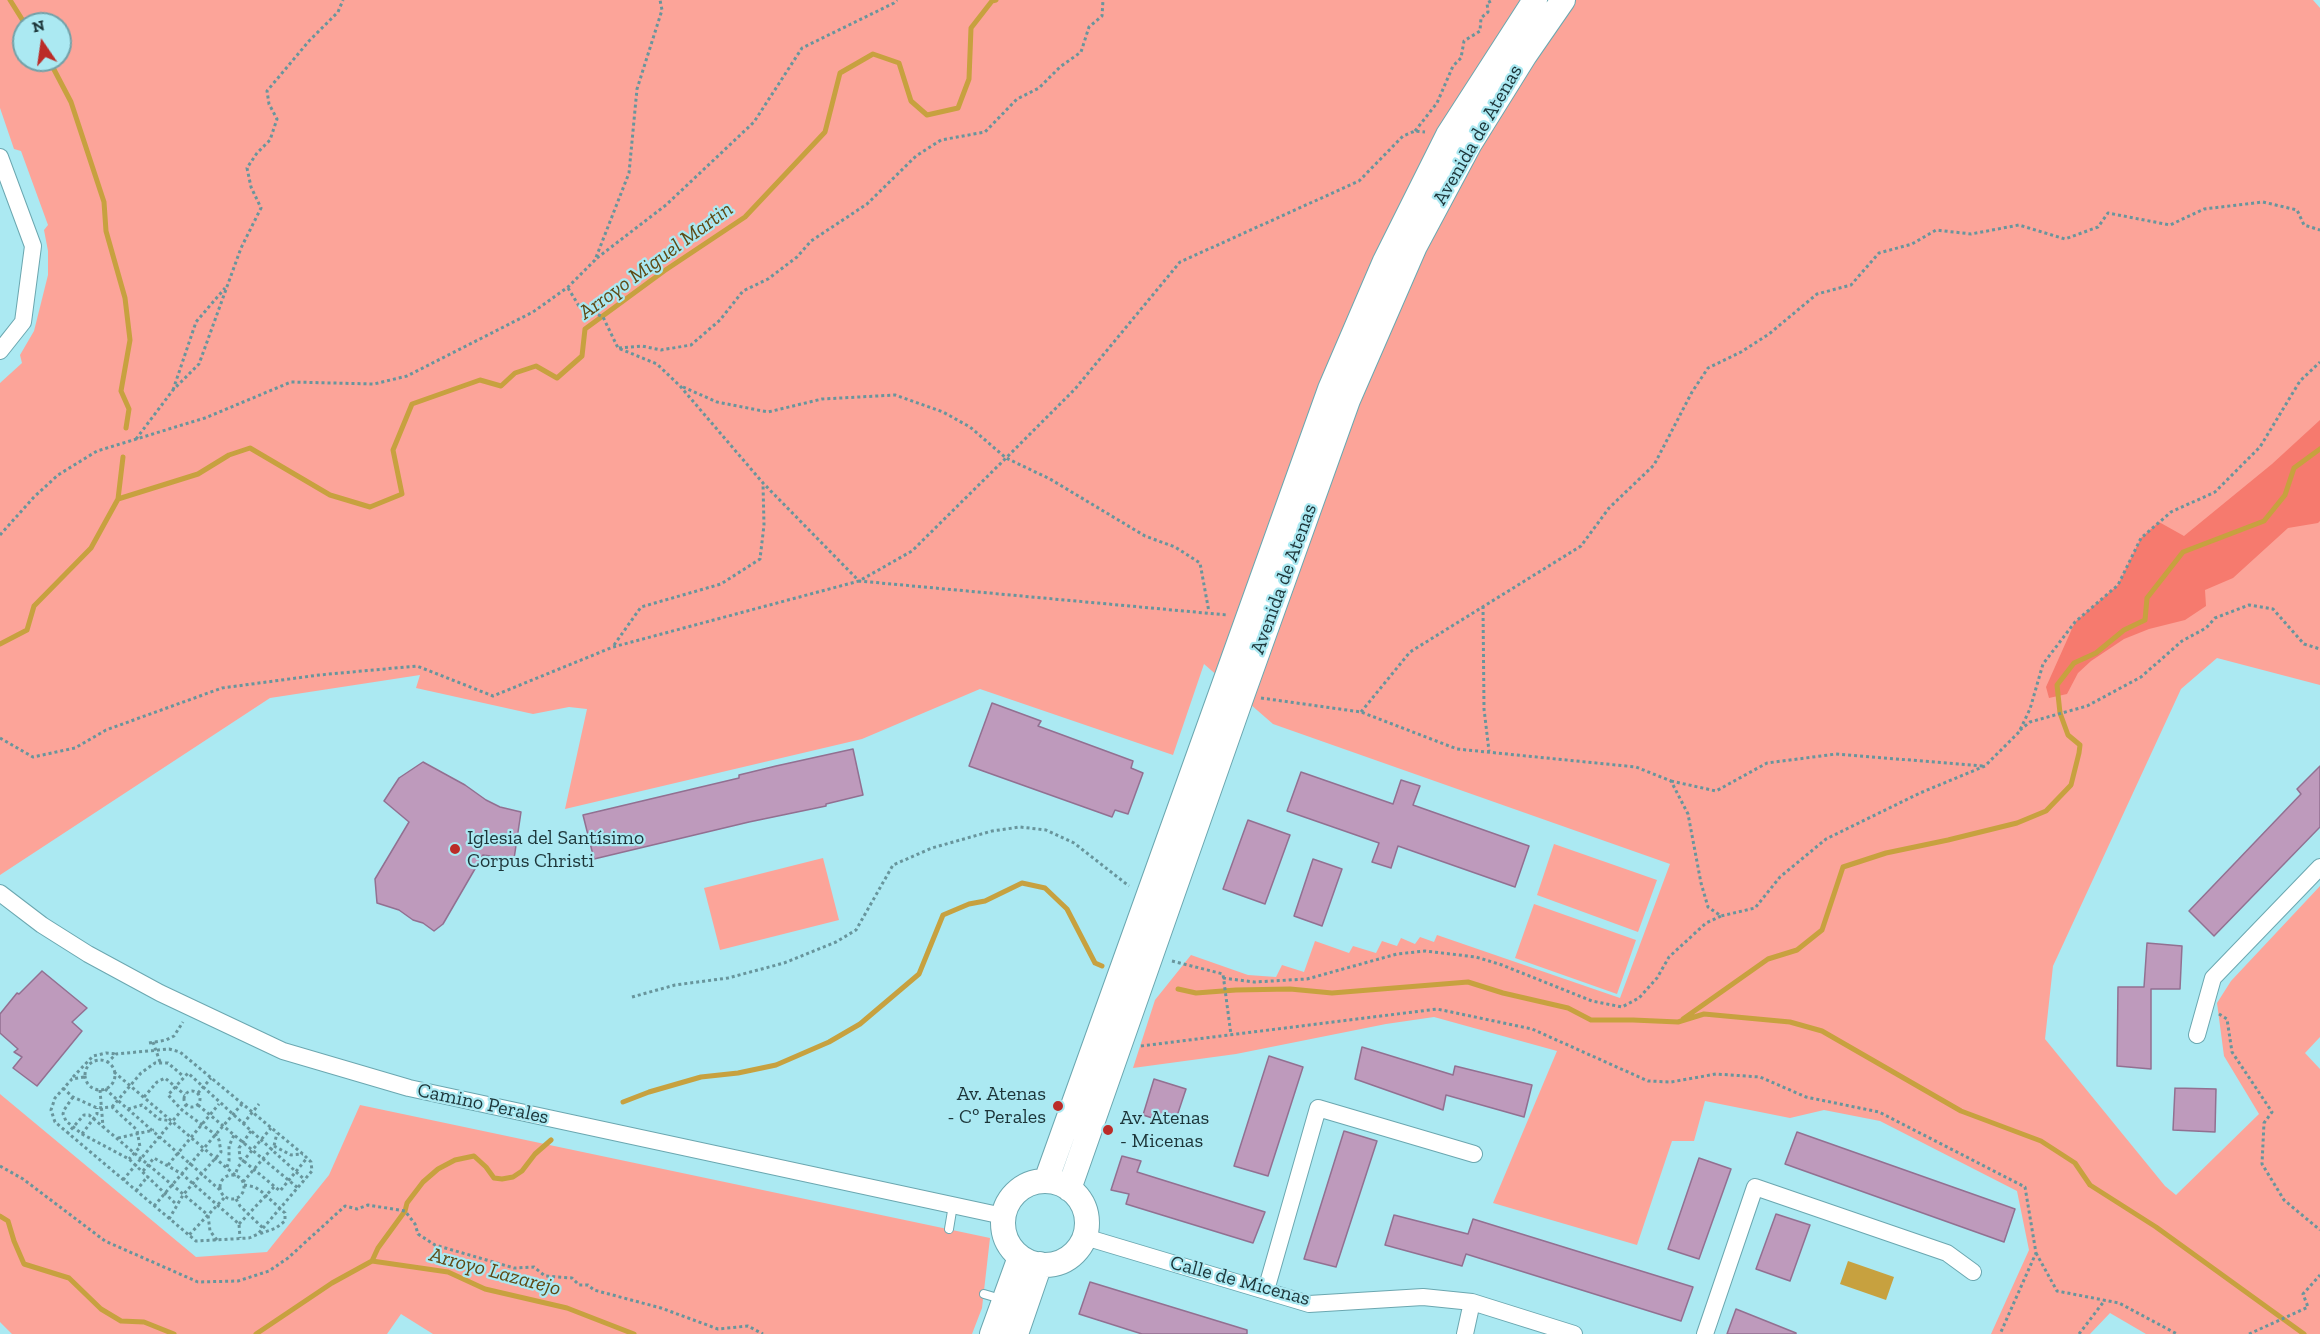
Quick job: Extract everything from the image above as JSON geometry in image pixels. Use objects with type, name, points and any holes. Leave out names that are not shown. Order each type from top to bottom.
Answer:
[{"type":"main road","name":"Avenida de Atenas","points":[[1046,1181],[1330,389],[1385,261],[1448,135],[1535,0]]},
{"type":"main road","name":"Avenida de Atenas","points":[[1070,1189],[1348,400],[1415,246],[1469,145],[1525,55],[1563,0]]},
{"type":"main road","points":[[1046,1181],[1058,1183],[1070,1189],[1079,1198],[1085,1210],[1087,1223],[1079,1247],[1062,1261],[1051,1264],[1030,1261],[1006,1239],[1003,1227],[1009,1202],[1018,1190],[1031,1183],[1046,1181]]},
{"type":"main road","points":[[992,1334],[994,1297],[1030,1261]]},
{"type":"main road","points":[[1016,1334],[1030,1261]]},
{"type":"street","points":[[0,157],[33,246],[23,322],[0,351]]},
{"type":"street","points":[[2197,1035],[2213,978],[2320,867]]},
{"type":"street","name":"Camino Perales","points":[[0,893],[42,925],[88,954],[283,1051],[409,1088],[1004,1216]]},
{"type":"street","points":[[1266,1290],[1318,1108],[1474,1154]]},
{"type":"street","points":[[1706,1334],[1755,1187],[1947,1253],[1972,1272]]},
{"type":"street","name":"Calle de Micenas","points":[[1084,1237],[1309,1304],[1422,1297],[1472,1302],[1574,1334]]},
{"type":"street","points":[[1465,1334],[1472,1302]]},
{"type":"lane","points":[[949,1229],[953,1205]]},
{"type":"path","points":[[136,439],[173,390],[200,364],[241,248],[261,208],[251,187],[247,168],[270,140],[277,119],[269,104],[267,91],[309,41],[338,12],[343,0]]},
{"type":"path","points":[[595,260],[629,173],[637,89],[662,10],[660,0]]},
{"type":"path","points":[[0,535],[34,497],[58,475],[97,451],[205,418],[291,382],[374,384],[407,376],[533,312],[567,287],[595,260],[666,205],[754,122],[802,48],[897,0]]},
{"type":"path","points":[[618,348],[642,346],[661,350],[691,345],[720,320],[743,291],[768,279],[797,257],[811,241],[867,204],[916,156],[941,140],[985,132],[1017,99],[1039,88],[1060,67],[1081,52],[1089,27],[1102,16],[1103,0]]},
{"type":"path","points":[[0,738],[33,757],[75,748],[106,730],[222,688],[319,675],[417,666],[493,696],[613,647],[859,581],[912,550],[1075,389],[1180,262],[1359,181],[1403,136],[1415,131],[1437,103],[1453,66],[1461,58],[1464,41],[1480,31],[1481,18],[1488,12],[1487,3],[1493,0]]},
{"type":"path","points":[[1415,131],[1448,135]]},
{"type":"path","points":[[1361,712],[1410,652],[1581,546],[1609,508],[1654,465],[1692,392],[1708,368],[1741,352],[1769,334],[1817,294],[1851,285],[1879,253],[1912,244],[1936,230],[1971,234],[2019,225],[2065,239],[2098,226],[2108,213],[2170,225],[2204,209],[2263,202],[2297,210],[2304,225],[2320,230]]},
{"type":"path","points":[[173,390],[195,322],[226,287]]},
{"type":"path","points":[[567,287],[579,306],[603,317],[618,348],[657,364],[680,386],[763,483],[859,581],[1247,617]]},
{"type":"path","points":[[2019,732],[2030,709],[2043,664],[2075,622],[2118,585],[2141,538],[2171,512],[2215,492],[2238,470],[2260,447],[2300,381],[2320,362]]},
{"type":"path","points":[[680,386],[717,402],[768,412],[822,399],[895,395],[943,412],[970,427],[1005,458],[1050,479],[1145,536],[1175,547],[1200,563],[1209,612]]},
{"type":"path","points":[[613,647],[641,607],[721,584],[760,559],[764,525],[763,483]]},
{"type":"path","points":[[1223,978],[1254,982],[1307,979],[1397,954],[1425,951],[1476,957],[1592,1001],[1622,1007],[1639,998],[1657,978],[1669,957],[1706,923],[1721,916],[1755,908],[1780,877],[1826,839],[1920,793],[1985,766],[2030,723],[2087,706],[2141,677],[2182,641],[2205,628],[2215,618],[2249,605],[2273,609],[2304,644],[2320,649]]},
{"type":"path","points":[[1483,606],[1484,709],[1489,752]]},
{"type":"path","points":[[1242,696],[1361,712],[1457,749],[1636,767],[1671,781],[1716,792],[1767,763],[1836,754],[1985,766]]},
{"type":"path","points":[[1671,781],[1688,814],[1708,907],[1721,916]]},
{"type":"path","points":[[632,997],[675,985],[719,979],[784,963],[836,942],[856,930],[893,865],[932,848],[992,831],[1020,827],[1046,830],[1074,843],[1137,893]]},
{"type":"path","points":[[1172,961],[1223,974],[1231,1035]]},
{"type":"path","points":[[2206,1004],[2227,1019],[2232,1052],[2272,1112],[2264,1124],[2262,1164],[2284,1200],[2320,1230]]},
{"type":"path","points":[[160,1062],[157,1050],[151,1043],[174,1036],[193,1008]]},
{"type":"path","points":[[1130,1048],[1437,1009],[1532,1029],[1648,1081],[1671,1082],[1716,1074],[1760,1077],[1806,1097],[1879,1112],[2025,1187],[2036,1252],[2058,1291],[2119,1303],[2177,1334]]},
{"type":"path","points":[[258,1234],[264,1228],[281,1208],[298,1188],[305,1180],[312,1171],[312,1166],[308,1158],[277,1132],[242,1104],[180,1052],[169,1049],[93,1056],[63,1088],[52,1104],[51,1110],[55,1122],[67,1134],[196,1241],[240,1239],[267,1233],[285,1221],[285,1212],[281,1208],[255,1187],[244,1183],[114,1072],[108,1062],[94,1061],[86,1068],[84,1077],[89,1086],[103,1090],[118,1100],[220,1190],[225,1197],[236,1199],[243,1194],[244,1183],[273,1148],[277,1132]]},
{"type":"path","points":[[108,1062],[116,1054]]},
{"type":"path","points":[[63,1088],[73,1097],[99,1108],[112,1107],[141,1073],[160,1062],[168,1063],[183,1076]]},
{"type":"path","points":[[82,1134],[97,1114],[103,1090],[114,1080],[114,1072]]},
{"type":"path","points":[[169,1219],[176,1204],[220,1152],[216,1135],[182,1110],[168,1095],[188,1073],[219,1100],[219,1104],[273,1148],[305,1180]]},
{"type":"path","points":[[72,1079],[84,1077]]},
{"type":"path","points":[[144,1097],[162,1078],[176,1086],[185,1095]]},
{"type":"path","points":[[198,1093],[211,1078]]},
{"type":"path","points":[[185,1095],[193,1091],[198,1093],[201,1100],[194,1108],[186,1105]]},
{"type":"path","points":[[185,1095],[186,1105]]},
{"type":"path","points":[[73,1097],[63,1114],[66,1121],[82,1134],[136,1164],[176,1204]]},
{"type":"path","points":[[168,1165],[219,1104]]},
{"type":"path","points":[[154,1206],[242,1104]]},
{"type":"path","points":[[243,1124],[260,1104]]},
{"type":"path","points":[[128,1109],[142,1105],[159,1119],[173,1121]]},
{"type":"path","points":[[123,1180],[186,1105]]},
{"type":"path","points":[[198,1105],[298,1188]]},
{"type":"path","points":[[112,1107],[139,1134],[140,1147],[129,1159]]},
{"type":"path","points":[[99,1108],[103,1126]]},
{"type":"path","points":[[67,1134],[84,1114],[89,1114],[208,1215],[210,1231],[218,1241]]},
{"type":"path","points":[[220,1190],[223,1179],[235,1175],[243,1161],[271,1128]]},
{"type":"path","points":[[118,1138],[154,1131]]},
{"type":"path","points":[[251,1131],[238,1148],[240,1158],[280,1191],[308,1158]]},
{"type":"path","points":[[227,1167],[229,1146],[234,1136]]},
{"type":"path","points":[[273,1148],[291,1155],[303,1154]]},
{"type":"path","points":[[143,1171],[154,1158],[182,1174],[239,1224],[240,1239]]},
{"type":"path","points":[[0,1166],[23,1179],[105,1241],[198,1282],[238,1281],[269,1271],[288,1258],[345,1206],[357,1209],[368,1205],[405,1211],[415,1224],[418,1234],[435,1245],[514,1268],[534,1267],[545,1276],[572,1278],[579,1285],[588,1285],[594,1290],[661,1308],[718,1329],[748,1326],[763,1334]]},
{"type":"path","points":[[136,1191],[148,1176]]},
{"type":"path","points":[[239,1224],[274,1187]]},
{"type":"path","points":[[189,1236],[225,1197]]},
{"type":"path","points":[[236,1199],[248,1215],[264,1228]]},
{"type":"path","points":[[2000,1334],[2036,1252]]},
{"type":"path","points":[[2249,1334],[2308,1307],[2303,1294],[2320,1275]]},
{"type":"path","points":[[2079,1334],[2105,1300]]},
{"type":"shaded area","points":[[0,0],[2313,0],[2320,8],[2320,685],[2217,658],[2181,689],[2053,966],[2045,1039],[2165,1186],[2176,1195],[2259,1114],[2224,1056],[2217,1003],[2231,981],[2320,886],[2320,1037],[2305,1053],[2320,1069],[2320,1334],[2146,1334],[2110,1313],[2090,1334],[1991,1334],[2029,1250],[2017,1191],[1880,1121],[1824,1110],[1790,1118],[1705,1101],[1694,1141],[1672,1141],[1637,1245],[1493,1203],[1557,1051],[1434,1017],[1386,1024],[1236,1054],[1133,1068],[1155,1000],[1191,955],[1248,975],[1276,977],[1282,965],[1304,972],[1315,941],[1349,953],[1353,946],[1376,953],[1382,941],[1397,946],[1401,938],[1415,944],[1420,937],[1434,942],[1437,935],[1620,998],[1670,864],[1273,724],[1204,664],[1173,755],[980,689],[862,739],[565,809],[587,709],[569,707],[533,714],[416,688],[420,675],[270,698],[0,875],[0,383],[22,363],[20,355],[34,331],[48,275],[48,251],[44,230],[48,225],[21,151],[14,149],[0,108]]},
{"type":"shaded area","points":[[2320,420],[2320,521],[2288,528],[2233,578],[2205,590],[2206,606],[2185,620],[2149,629],[2124,639],[2091,661],[2078,673],[2067,694],[2049,698],[2046,687],[2075,622],[2118,585],[2141,538],[2159,522],[2184,536],[2272,464]]},
{"type":"shaded area","points":[[1554,844],[1657,880],[1638,932],[1537,895]]},
{"type":"shaded area","points":[[823,858],[839,920],[720,950],[704,888]]},
{"type":"shaded area","points":[[1534,904],[1636,940],[1617,994],[1515,958]]},
{"type":"shaded area","points":[[0,1094],[196,1257],[267,1252],[329,1175],[360,1105],[990,1238],[982,1308],[972,1334],[433,1334],[401,1314],[387,1334],[12,1334],[0,1322]]},
{"type":"shaded area","points":[[1848,1261],[1894,1277],[1886,1300],[1840,1284]]},
{"type":"building","points":[[992,703],[1041,721],[1038,726],[1133,761],[1131,768],[1143,773],[1128,814],[1115,810],[1112,817],[969,766]]},
{"type":"building","points":[[853,749],[863,795],[826,804],[826,806],[594,859],[583,815],[739,778],[739,775]]},
{"type":"building","name":"Iglesia del Santísimo Corpus Christi","points":[[423,762],[465,785],[486,800],[500,807],[521,812],[514,859],[483,855],[443,924],[434,931],[399,910],[377,903],[375,879],[409,822],[384,801],[399,778]]},
{"type":"building","points":[[2320,766],[2320,827],[2214,936],[2189,911],[2301,794],[2297,789]]},
{"type":"building","points":[[1301,772],[1393,804],[1401,780],[1420,786],[1413,805],[1529,846],[1515,887],[1398,846],[1391,868],[1372,862],[1379,843],[1287,811]]},
{"type":"building","points":[[1248,820],[1290,835],[1265,904],[1223,889]]},
{"type":"building","points":[[1313,859],[1342,869],[1322,926],[1294,916]]},
{"type":"building","points":[[2147,943],[2182,946],[2180,989],[2151,989],[2151,1069],[2117,1066],[2118,987],[2144,987]]},
{"type":"building","points":[[42,971],[87,1008],[72,1022],[82,1031],[37,1086],[13,1068],[22,1057],[14,1052],[18,1049],[0,1033],[0,1014],[17,993],[19,994]]},
{"type":"building","points":[[1362,1047],[1453,1075],[1455,1066],[1532,1085],[1524,1117],[1446,1095],[1443,1110],[1355,1079]]},
{"type":"building","points":[[1269,1056],[1303,1067],[1268,1176],[1234,1166]]},
{"type":"building","points":[[1154,1079],[1186,1089],[1174,1125],[1143,1115]]},
{"type":"building","points":[[2175,1088],[2216,1089],[2215,1132],[2173,1130]]},
{"type":"building","points":[[1344,1131],[1377,1141],[1336,1267],[1304,1259]]},
{"type":"building","points":[[1797,1132],[2015,1209],[2004,1242],[1785,1164]]},
{"type":"building","points":[[1122,1156],[1141,1161],[1137,1172],[1265,1212],[1253,1243],[1126,1204],[1129,1194],[1111,1190]]},
{"type":"building","points":[[1699,1158],[1731,1169],[1699,1259],[1668,1249]]},
{"type":"building","points":[[1776,1214],[1810,1225],[1790,1281],[1756,1269]]},
{"type":"building","points":[[1394,1215],[1468,1234],[1473,1219],[1693,1287],[1681,1321],[1466,1254],[1462,1266],[1385,1245]]},
{"type":"building","points":[[1090,1282],[1247,1330],[1247,1334],[1142,1334],[1079,1314]]},
{"type":"building","points":[[1736,1309],[1796,1333],[1796,1334],[1727,1334]]},
{"type":"waterway","points":[[10,0],[18,12]]},
{"type":"waterway","name":"Arroyo Miguel Martin","points":[[0,644],[27,630],[34,606],[91,548],[118,499],[198,474],[229,455],[250,448],[330,495],[370,507],[402,494],[393,450],[412,404],[480,380],[501,386],[515,373],[536,366],[557,378],[582,356],[585,329],[664,271],[745,217],[825,132],[840,73],[873,54],[899,63],[911,101],[927,115],[958,108],[969,79],[971,28],[992,1],[996,0]]},
{"type":"waterway","points":[[55,72],[71,102],[104,202],[106,231],[125,298],[130,340],[121,391],[129,409],[126,428]]},
{"type":"waterway","points":[[1683,1019],[1768,959],[1797,950],[1822,930],[1843,867],[1886,853],[2017,823],[2046,811],[2071,785],[2080,745],[2068,735],[2060,713],[2057,685],[2074,663],[2096,653],[2124,630],[2145,620],[2147,598],[2183,552],[2264,521],[2285,495],[2294,468],[2320,449]]},
{"type":"waterway","points":[[118,499],[123,457]]},
{"type":"waterway","points":[[623,1102],[701,1077],[738,1073],[776,1065],[829,1042],[860,1024],[919,974],[943,915],[969,904],[985,901],[1022,883],[1045,888],[1067,909],[1095,963],[1102,966]]},
{"type":"waterway","points":[[1178,989],[1196,993],[1290,989],[1332,993],[1468,982],[1503,993],[1568,1008],[1591,1020],[1678,1022],[1704,1014],[1790,1022],[1822,1031],[1961,1111],[2041,1141],[2075,1163],[2090,1185],[2156,1227],[2304,1334]]},
{"type":"waterway","points":[[372,1261],[378,1248],[405,1211],[407,1203],[423,1182],[438,1169],[455,1160],[474,1156],[494,1178],[513,1177],[522,1171],[535,1154],[551,1140]]},
{"type":"waterway","name":"Arroyo Lazarejo","points":[[0,1216],[8,1221],[24,1264],[69,1278],[101,1309],[121,1321],[144,1322],[174,1334]]},
{"type":"waterway","name":"Arroyo Lazarejo","points":[[256,1334],[332,1283],[372,1261],[448,1272],[485,1289],[567,1308],[634,1334]]},
{"type":"place","name":"Iglesia del Santísimo Corpus Christi","points":[[455,849]]},
{"type":"place","name":"Av. Atenas - Cº Perales","points":[[1058,1106]]},
{"type":"place","name":"Av. Atenas - Micenas","points":[[1108,1130]]}]
